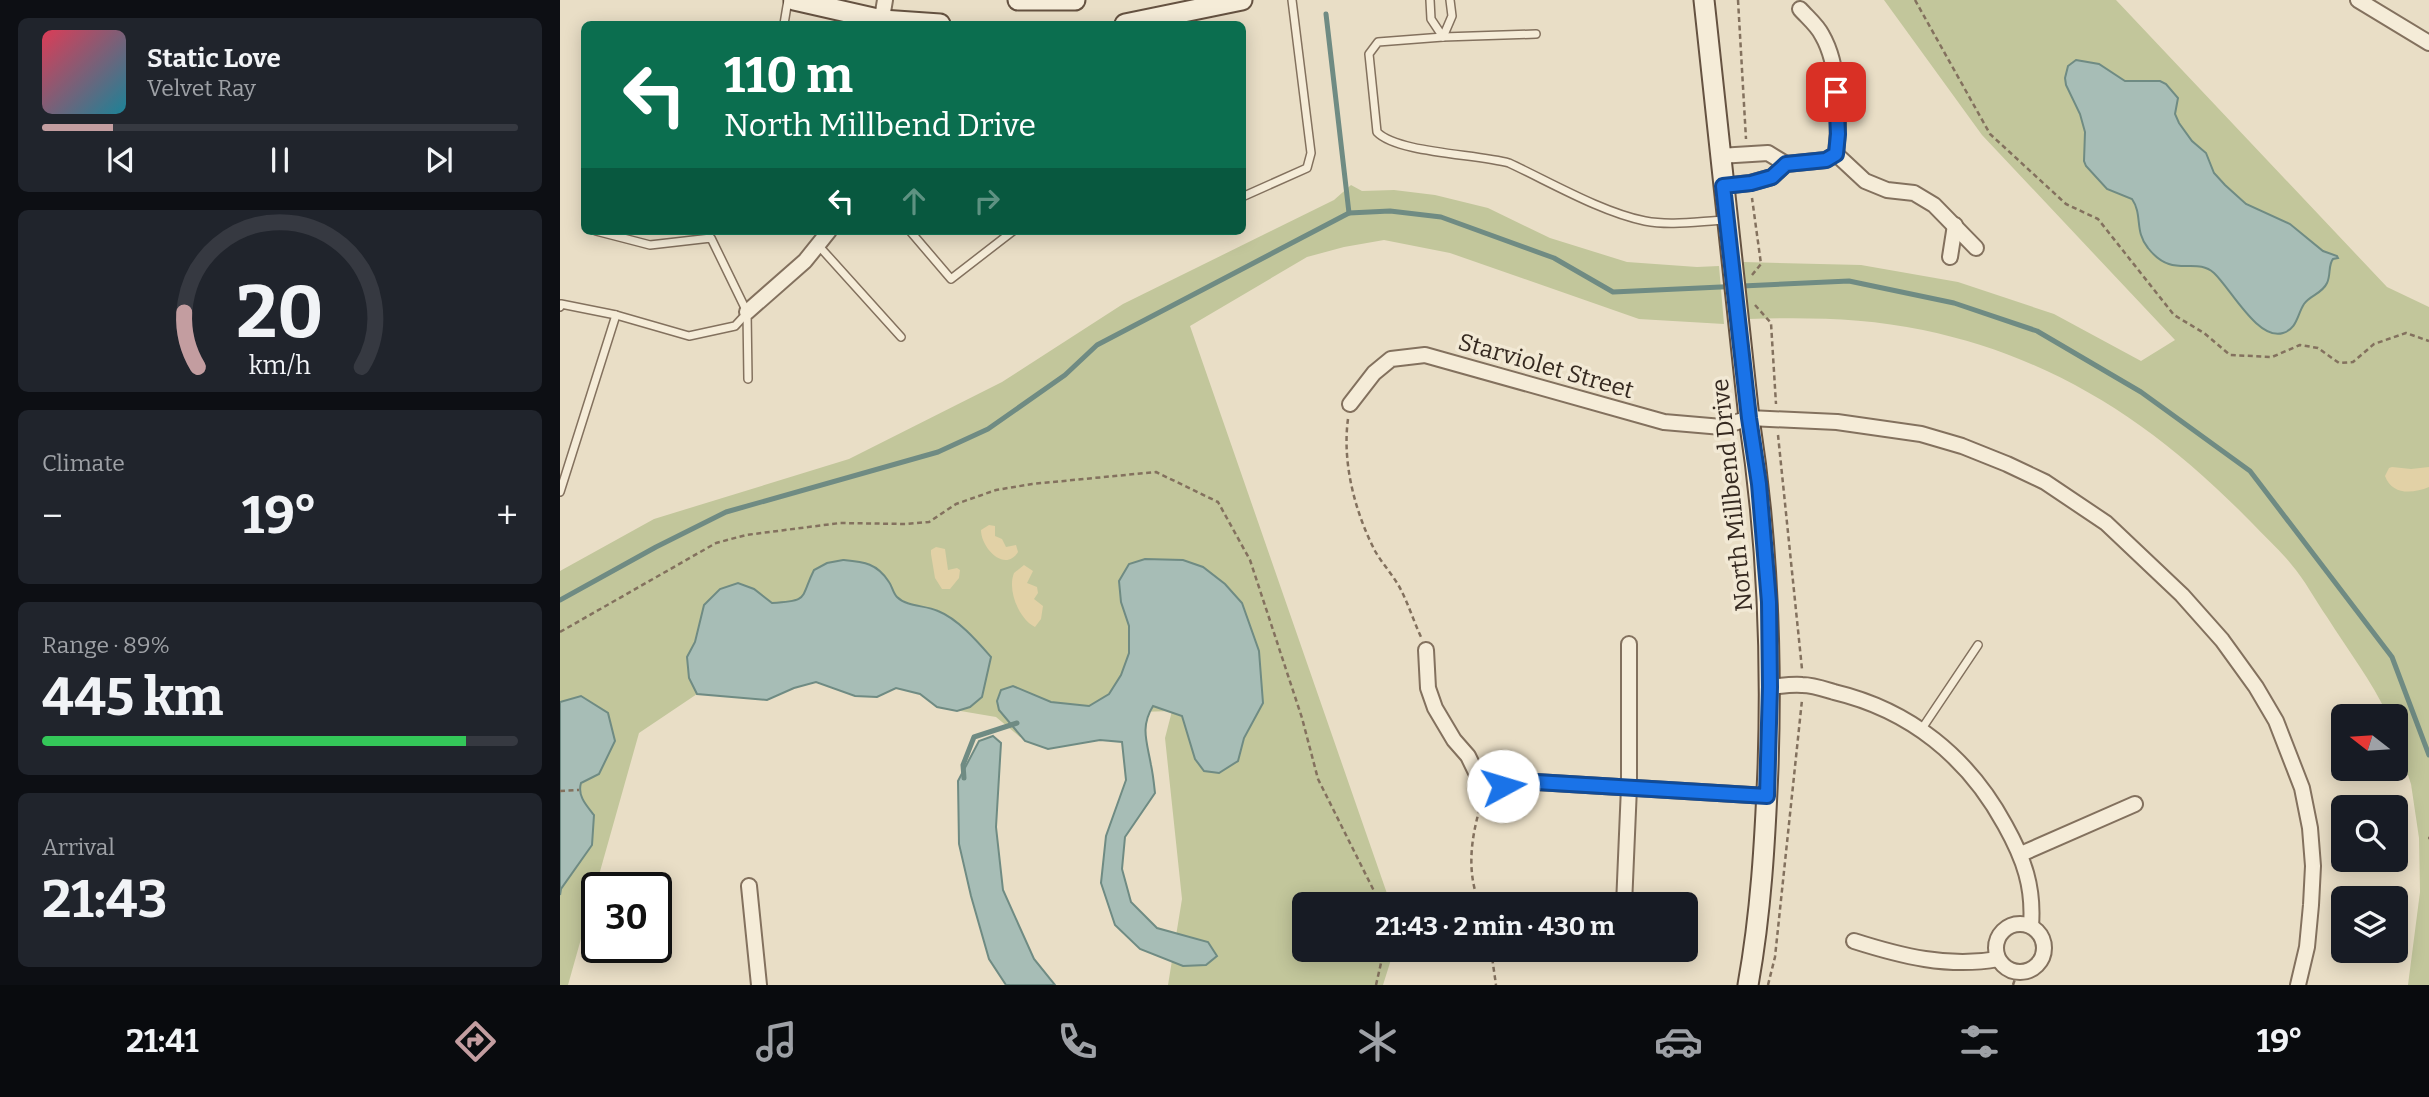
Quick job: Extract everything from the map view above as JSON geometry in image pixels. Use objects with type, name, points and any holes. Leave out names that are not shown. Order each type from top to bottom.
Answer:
[{"type":"street","points":[[794,0],[877,21]]},
{"type":"street","points":[[881,21],[885,0]]},
{"type":"street","points":[[1018,0],[1075,0]]},
{"type":"street","points":[[1140,21],[1242,0]]},
{"type":"street","name":"North Millbend Drive","points":[[1703,0],[1749,418],[1759,484],[1769,602],[1770,687],[1763,881],[1748,985]]},
{"type":"street","points":[[2358,0],[2429,43]]},
{"type":"street","points":[[1800,9],[1821,32],[1835,71],[1838,134],[1836,154]]},
{"type":"street","points":[[1719,156],[1768,153],[1786,164],[1826,160],[1836,154]]},
{"type":"street","points":[[1836,154],[1865,181],[1887,190],[1914,193],[1934,205],[1976,248]]},
{"type":"street","points":[[1723,186],[1751,183],[1772,177],[1786,164]]},
{"type":"street","points":[[1950,257],[1955,225]]},
{"type":"street","points":[[747,312],[805,261],[826,235]]},
{"type":"street","name":"Starviolet Street","points":[[1350,404],[1374,373],[1391,359],[1425,355],[1664,422],[1722,427],[1749,418],[1838,422],[1921,434],[1962,446],[2045,482],[2106,523],[2182,595],[2222,640],[2276,720],[2302,788],[2314,866],[2307,947],[2298,985]]},
{"type":"street","points":[[1625,892],[1629,643]]},
{"type":"street","points":[[1426,650],[1428,688],[1435,708],[1454,740],[1468,756],[1485,791],[1520,781],[1767,796]]},
{"type":"street","points":[[1770,687],[1804,684],[1852,696],[1886,710],[1944,746],[1969,771],[1991,799],[2021,854],[2032,904],[2031,926]]},
{"type":"street","points":[[2021,854],[2134,804]]},
{"type":"street","points":[[749,886],[759,985]]},
{"type":"street","points":[[2013,925],[2031,926],[2042,938],[2043,956],[2035,968],[2015,979],[1998,959],[1996,943],[2005,928],[2013,925]]},
{"type":"street","points":[[1854,942],[1907,957],[1966,963],[1998,959]]},
{"type":"lane","points":[[784,21],[788,0]]},
{"type":"lane","points":[[1246,195],[1307,168],[1311,153],[1292,0]]},
{"type":"lane","points":[[1430,0],[1431,19],[1443,37]]},
{"type":"lane","points":[[1443,37],[1452,16],[1450,0]]},
{"type":"lane","points":[[1536,34],[1378,42],[1369,54],[1377,132],[1382,138],[1411,146],[1494,158],[1618,214],[1644,221],[1669,224],[1727,220]]},
{"type":"lane","points":[[611,235],[650,245],[711,238],[747,312],[748,379]]},
{"type":"lane","points":[[913,235],[951,279],[1008,235]]},
{"type":"lane","points":[[818,245],[901,337]]},
{"type":"lane","points":[[560,307],[561,304],[616,315],[689,336],[735,326],[747,312]]},
{"type":"lane","points":[[560,492],[616,315]]},
{"type":"lane","points":[[1921,730],[1978,645]]},
{"type":"path","points":[[1915,0],[1990,134],[2066,204],[2098,219],[2175,315],[2204,333],[2230,355],[2272,357],[2300,345],[2318,348],[2339,363],[2353,362],[2374,344],[2406,333],[2429,341]]},
{"type":"path","points":[[1350,404],[1346,431],[1349,469],[1360,518],[1377,553],[1401,589],[1426,650]]},
{"type":"path","points":[[560,632],[716,543],[746,535],[840,523],[929,522],[956,504],[996,490],[1156,472],[1218,502],[1250,560],[1302,718],[1318,779],[1374,892]]},
{"type":"path","points":[[560,791],[579,790]]},
{"type":"path","points":[[1474,892],[1471,875],[1473,831],[1485,791]]},
{"type":"path","points":[[1376,985],[1381,962]]},
{"type":"path","points":[[1493,962],[1496,985]]},
{"type":"green space","points":[[1884,0],[2116,0],[2387,287],[2429,307],[2429,985],[2408,985],[2420,892],[2419,838],[2408,775],[2408,704],[2382,704],[2296,570],[2251,522],[2179,455],[2141,426],[2102,400],[2018,358],[1972,342],[1902,326],[1836,319],[1749,319],[1743,262],[1861,265],[1958,282],[2054,314],[2141,361],[2175,340],[1982,135]]},
{"type":"green space","points":[[1351,185],[1362,191],[1394,190],[1435,195],[1488,208],[1550,238],[1627,262],[1719,266],[1724,324],[1639,319],[1450,253],[1384,240],[1307,257],[1190,326],[1386,892],[1292,892],[1292,962],[1390,962],[1383,985],[1168,985],[1182,899],[1165,738],[1172,711],[1140,712],[1053,742],[1020,737],[996,717],[937,707],[920,694],[896,688],[877,697],[855,696],[816,682],[767,700],[697,694],[639,733],[600,872],[581,872],[581,939],[568,985],[560,985],[560,571],[654,519],[849,459],[1002,382],[1123,304],[1334,200]]},
{"type":"sand","points":[[2392,467],[2429,467],[2429,487],[2409,492],[2392,487],[2385,476]]},
{"type":"sand","points":[[989,525],[995,526],[995,536],[1002,539],[1006,547],[1016,545],[1018,552],[1013,558],[1001,559],[989,550],[981,530]]},
{"type":"sand","points":[[936,547],[945,549],[948,570],[960,570],[959,578],[950,589],[942,589],[935,578],[931,550]]},
{"type":"sand","points":[[1024,565],[1033,571],[1027,583],[1037,587],[1038,593],[1034,599],[1043,606],[1041,619],[1035,627],[1019,611],[1013,595],[1014,573]]},
{"type":"water","points":[[2076,60],[2099,64],[2125,81],[2160,81],[2166,84],[2178,98],[2175,114],[2179,123],[2192,141],[2206,153],[2214,173],[2225,185],[2246,204],[2290,224],[2323,251],[2337,256],[2338,258],[2331,261],[2325,287],[2309,298],[2288,331],[2274,333],[2255,322],[2221,280],[2207,268],[2166,263],[2148,248],[2141,235],[2132,199],[2107,189],[2084,161],[2085,132],[2065,78],[2068,66]]},
{"type":"water","points":[[1145,559],[1183,560],[1203,567],[1225,584],[1242,603],[1259,651],[1263,703],[1244,738],[1238,761],[1219,773],[1204,771],[1195,759],[1182,716],[1153,706],[1147,721],[1146,735],[1155,793],[1125,837],[1122,869],[1131,902],[1157,928],[1208,942],[1217,956],[1206,965],[1183,966],[1140,949],[1115,925],[1101,883],[1106,836],[1126,780],[1122,742],[1100,740],[1048,749],[1025,741],[999,710],[997,701],[1001,690],[1013,686],[1051,702],[1089,706],[1109,694],[1121,675],[1129,653],[1129,626],[1121,602],[1119,581],[1129,564]]},
{"type":"water","points":[[843,560],[875,567],[901,600],[938,611],[967,631],[991,657],[982,697],[970,707],[957,711],[937,707],[920,694],[896,688],[877,697],[855,696],[816,682],[767,700],[697,694],[689,678],[687,657],[695,642],[704,605],[720,589],[738,583],[754,589],[772,603],[793,601],[805,592],[814,570],[827,563]]},
{"type":"water","points":[[581,696],[608,713],[615,741],[599,774],[581,783],[582,796],[594,815],[592,845],[561,889],[560,895],[560,702]]},
{"type":"water","points":[[993,736],[1001,743],[996,827],[1003,890],[1034,959],[1055,985],[1006,985],[989,959],[971,896],[959,844],[958,781],[979,741]]},
{"type":"waterway","points":[[1326,14],[1349,213]]},
{"type":"waterway","points":[[560,600],[726,512],[938,452],[988,429],[1065,375],[1097,345],[1349,213],[1390,211],[1441,217],[1554,258],[1613,292],[1849,281],[1954,303],[2037,331],[2141,392],[2250,471],[2392,657],[2429,755]]},
{"type":"waterway","points":[[964,778],[963,765],[974,737],[1017,723]]},
{"type":"route","points":[[1503,786],[1520,781],[1767,796],[1769,602],[1759,484],[1723,186],[1751,183],[1772,177],[1786,164],[1826,160],[1836,154],[1836,92]]}]
